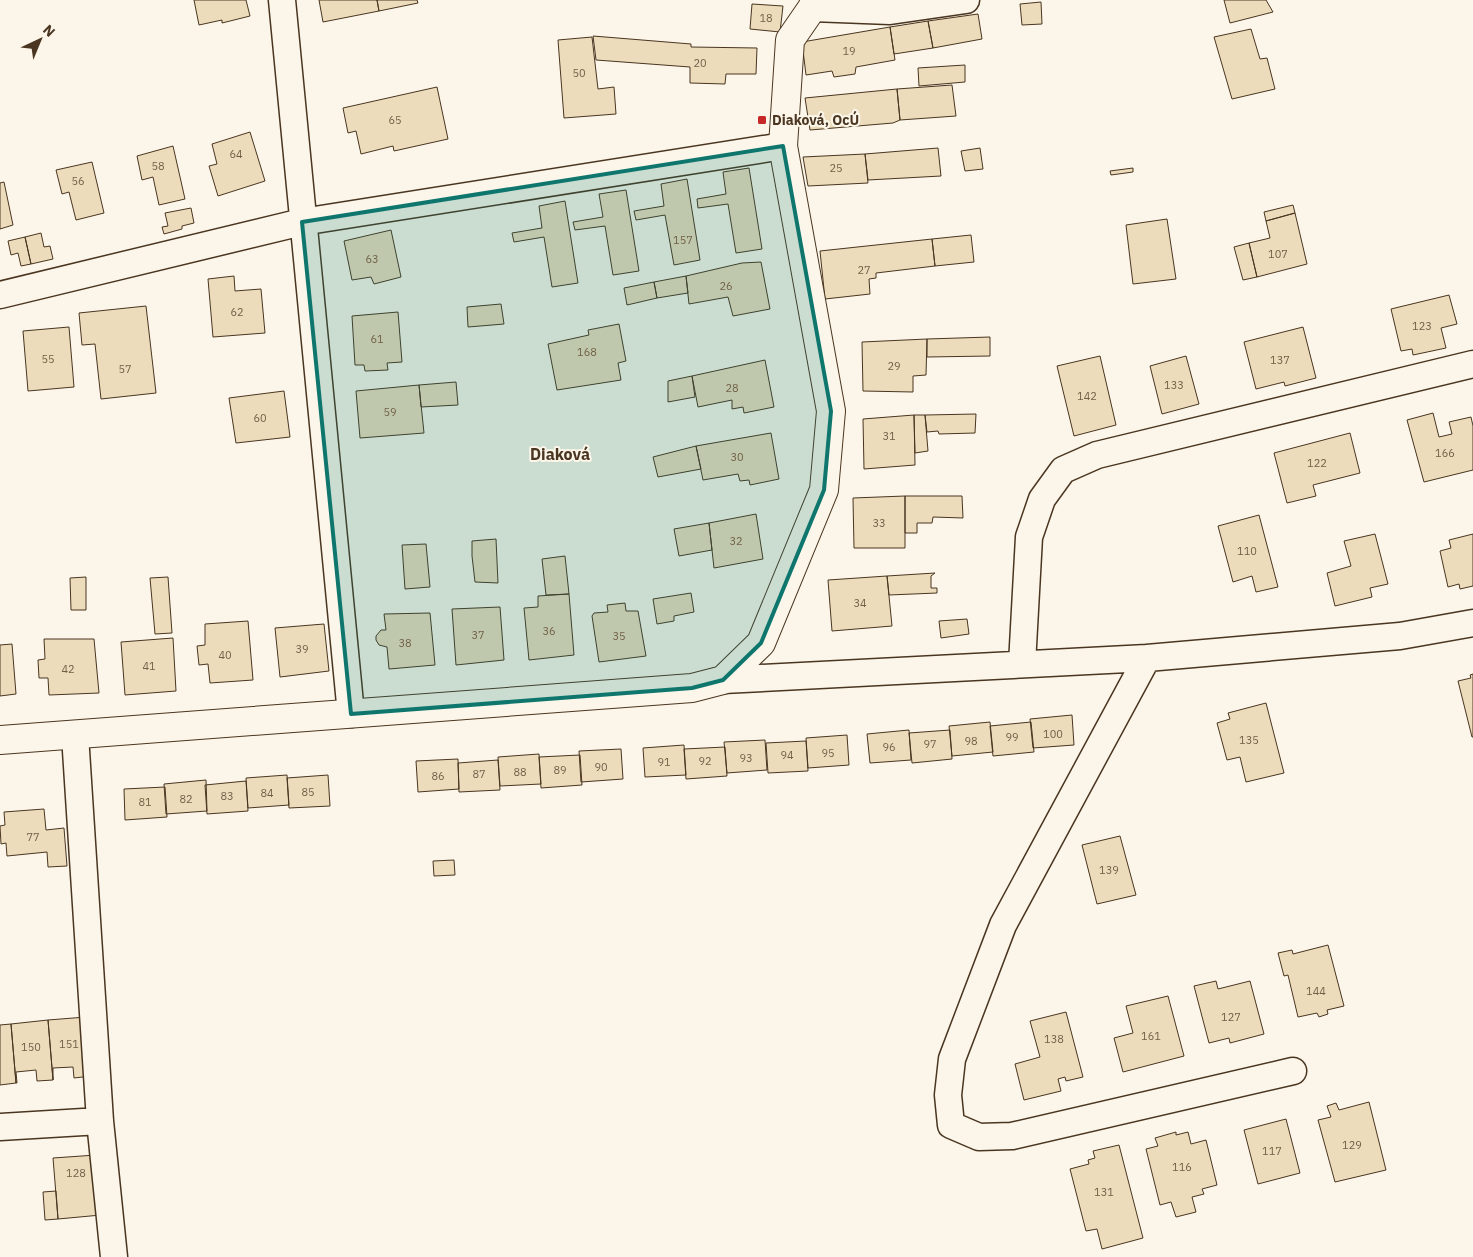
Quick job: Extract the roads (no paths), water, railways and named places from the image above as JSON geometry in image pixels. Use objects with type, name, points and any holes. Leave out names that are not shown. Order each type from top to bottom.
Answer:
[{"type":"street","points":[[282,0],[351,714]]},
{"type":"street","points":[[723,680],[761,643],[824,490],[831,411],[783,146],[790,40],[814,4],[890,11],[966,0]]},
{"type":"street","points":[[0,294],[302,222],[783,146]]},
{"type":"street","points":[[1022,664],[1029,537],[1042,499],[1063,470],[1097,455],[1473,364]]},
{"type":"street","points":[[0,740],[692,688],[723,680],[1146,658],[1400,636],[1473,623]]},
{"type":"street","points":[[1146,658],[1002,925],[952,1059],[948,1095],[950,1125],[979,1137],[1012,1136],[1293,1071]]},
{"type":"street","points":[[75,735],[100,1121],[114,1257]]},
{"type":"street","points":[[0,1126],[100,1121]]},
{"type":"place","name":"Diaková, OcÚ","points":[[762,120]]},
{"type":"district","name":"Diaková","points":[[560,454]]}]
